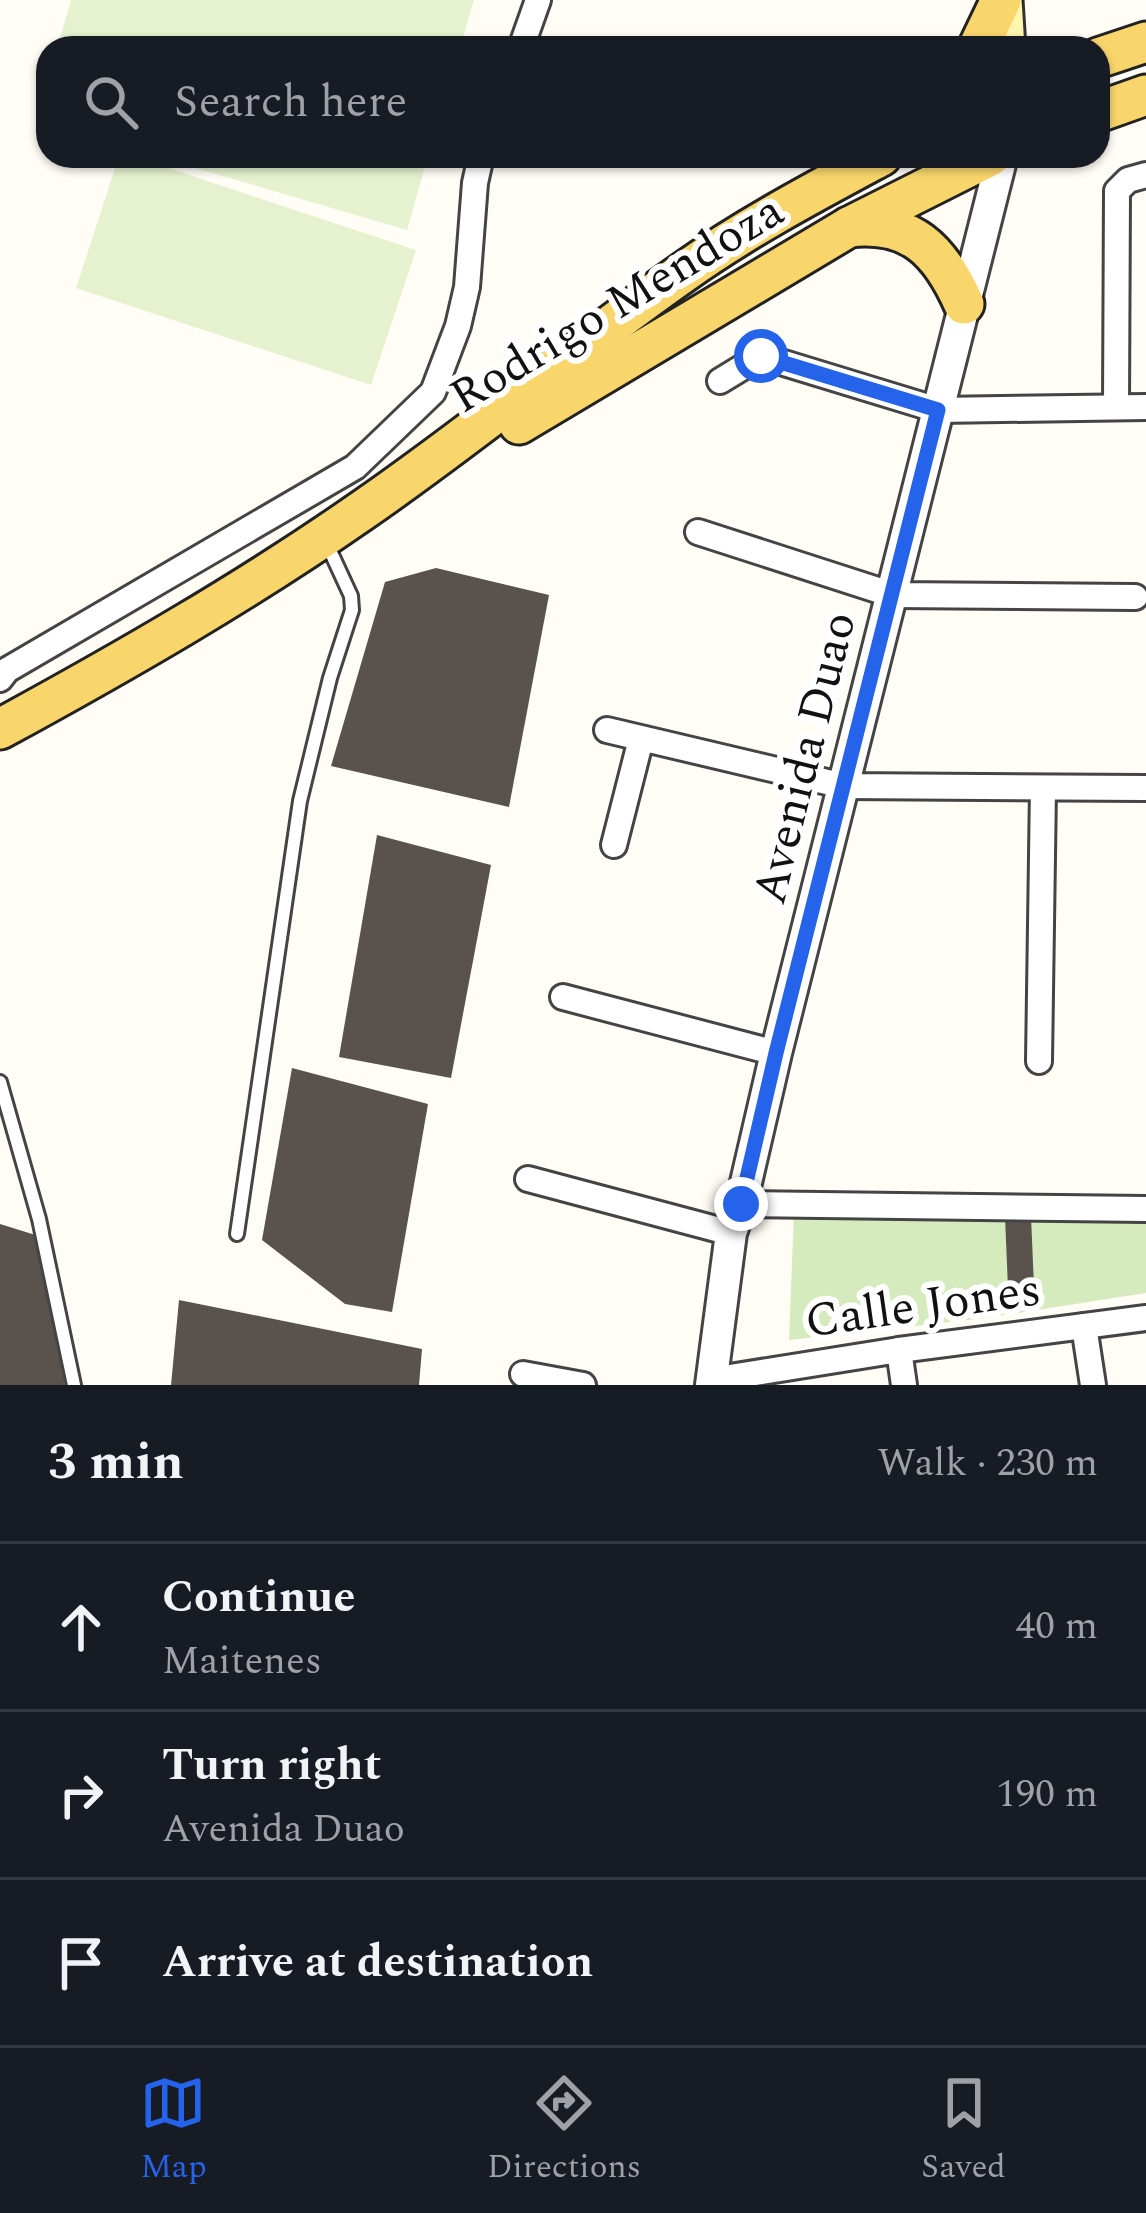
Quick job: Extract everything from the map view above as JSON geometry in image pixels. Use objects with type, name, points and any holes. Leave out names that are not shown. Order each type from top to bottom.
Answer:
[{"type":"main road","points":[[984,36],[1003,0]]},
{"type":"main road","points":[[1003,0],[1007,36]]},
{"type":"main road","points":[[1110,54],[1146,42]]},
{"type":"main road","points":[[1110,108],[1146,95]]},
{"type":"main road","name":"Rodrigo Mendoza","points":[[0,729],[178,628],[323,537],[685,272],[761,222],[859,168]]},
{"type":"main road","name":"Rodrigo Mendoza","points":[[362,511],[533,416],[849,226],[967,168]]},
{"type":"main road","points":[[849,226],[881,226],[928,246],[964,304]]},
{"type":"street","points":[[525,36],[538,0]]},
{"type":"street","points":[[0,680],[7,670],[355,467],[433,392],[458,326],[467,286],[478,168]]},
{"type":"street","name":"Avenida Duao","points":[[711,1383],[736,1219],[999,168]]},
{"type":"street","points":[[1116,407],[1117,191],[1128,180],[1146,175]]},
{"type":"street","points":[[720,381],[753,359],[769,356],[938,410],[1146,407]]},
{"type":"street","points":[[698,532],[893,595],[1135,597]]},
{"type":"street","points":[[607,730],[844,786],[1146,788]]},
{"type":"street","points":[[614,845],[641,739]]},
{"type":"street","points":[[1040,1060],[1043,788]]},
{"type":"street","points":[[563,997],[776,1053]]},
{"type":"street","points":[[528,1179],[736,1219],[1146,1209]]},
{"type":"street","name":"Calle Jones","points":[[711,1383],[899,1350],[1146,1318]]},
{"type":"street","points":[[1084,1326],[1093,1385]]},
{"type":"street","points":[[899,1350],[904,1385]]},
{"type":"street","points":[[523,1374],[583,1385]]},
{"type":"lane","points":[[237,1234],[300,801],[352,610],[351,596],[323,537]]},
{"type":"lane","points":[[0,1082],[39,1219],[74,1385]]},
{"type":"green space","points":[[71,0],[474,0],[464,36],[60,36]]},
{"type":"green space","points":[[115,168],[168,168],[416,250],[371,385],[76,288]]},
{"type":"green space","points":[[195,168],[425,168],[407,230]]},
{"type":"green space","points":[[794,1212],[1146,1218],[1146,1293],[985,1318],[789,1340]]},
{"type":"building","points":[[436,568],[549,595],[509,807],[331,766],[385,582]]},
{"type":"building","points":[[377,835],[491,865],[451,1078],[339,1057]]},
{"type":"building","points":[[292,1068],[428,1104],[392,1312],[345,1304],[262,1240]]},
{"type":"building","points":[[1031,1216],[1034,1287],[1008,1288],[1005,1217]]},
{"type":"building","points":[[0,1224],[45,1238],[65,1385],[0,1385]]},
{"type":"building","points":[[179,1300],[422,1349],[419,1385],[171,1385]]},
{"type":"route","points":[[741,1204],[938,410],[761,356]]}]
